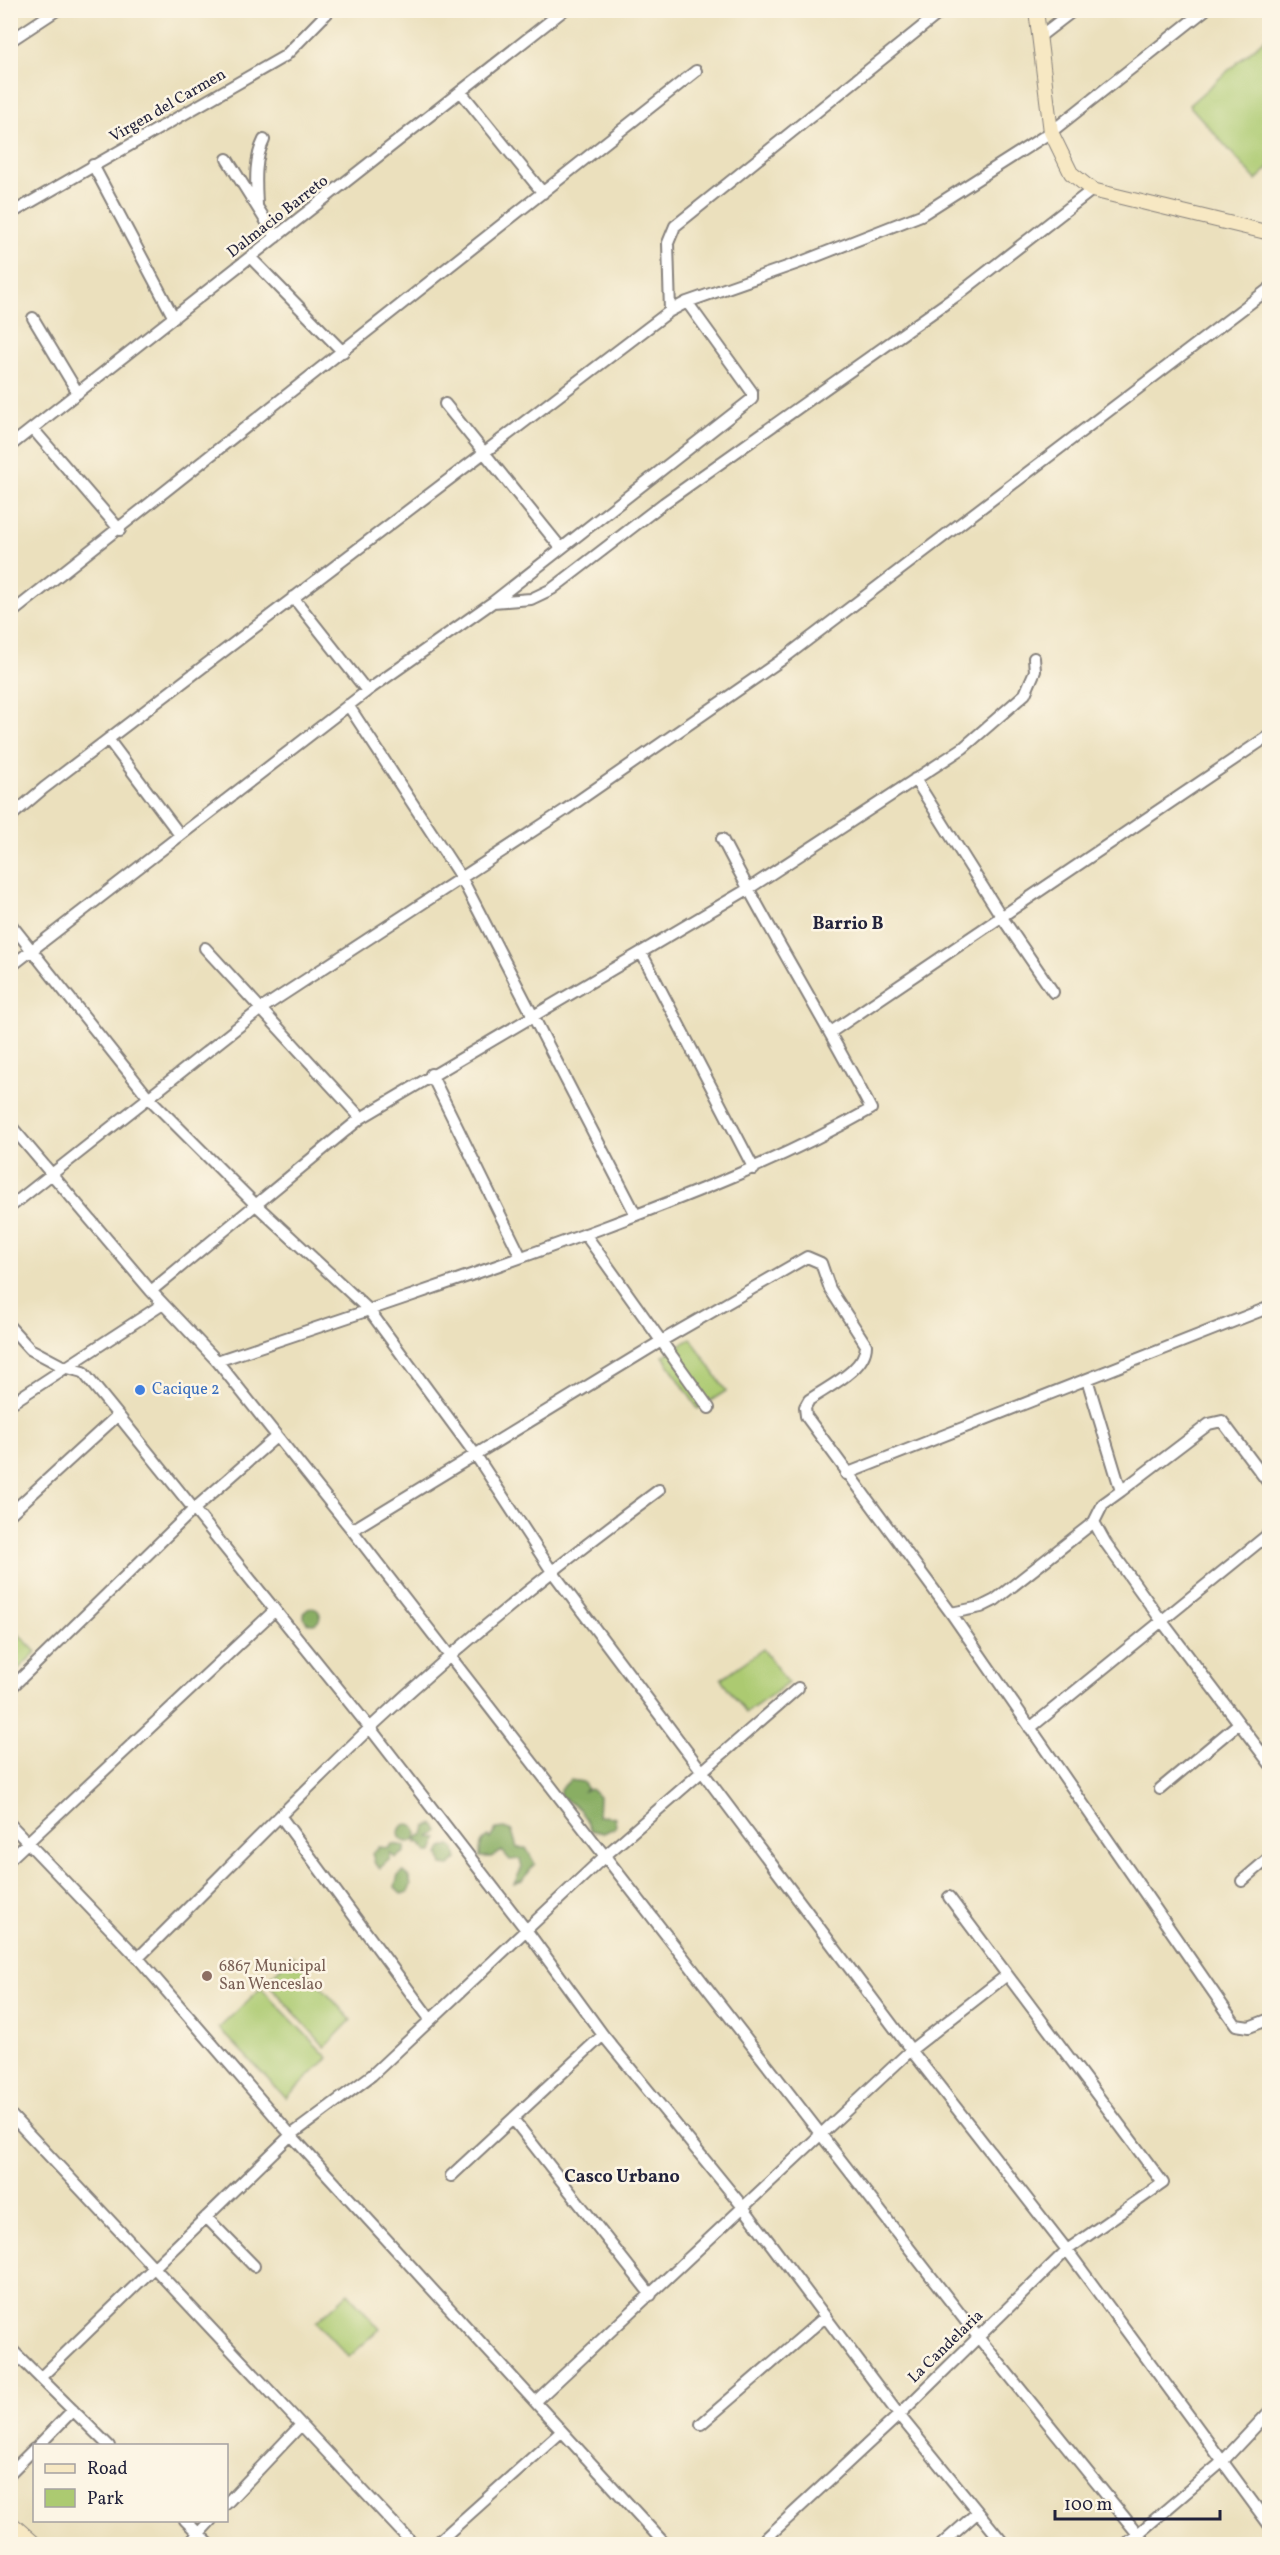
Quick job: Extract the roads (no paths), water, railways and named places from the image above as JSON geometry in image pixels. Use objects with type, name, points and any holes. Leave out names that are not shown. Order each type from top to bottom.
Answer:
[{"type":"main road","points":[[1036,10],[1051,132],[1071,173],[1092,190],[1269,233]]},
{"type":"main road","points":[[10,2522],[34,2544]]},
{"type":"street","points":[[10,41],[57,10]]},
{"type":"street","name":"Virgen del Carmen","points":[[10,214],[285,56],[330,10]]},
{"type":"street","name":"Dalmacio Barreto","points":[[10,446],[564,10]]},
{"type":"street","points":[[670,311],[668,243],[675,226],[943,10]]},
{"type":"street","points":[[1039,37],[1074,10]]},
{"type":"street","points":[[10,817],[484,450],[670,311],[687,302],[804,261],[921,215],[1051,132],[1205,10]]},
{"type":"street","points":[[10,614],[120,530],[696,71]]},
{"type":"street","points":[[461,92],[543,193]]},
{"type":"street","points":[[257,206],[256,177],[259,152],[264,140]]},
{"type":"street","points":[[227,159],[276,237]]},
{"type":"street","points":[[93,165],[174,318]]},
{"type":"street","points":[[493,602],[531,598],[552,590],[664,503],[956,297],[1092,190]]},
{"type":"street","points":[[251,258],[343,352]]},
{"type":"street","points":[[10,1207],[261,1009],[462,879],[780,661],[1269,288]]},
{"type":"street","points":[[10,967],[348,705],[493,602],[752,399],[752,392],[687,302]]},
{"type":"street","points":[[33,318],[78,393]]},
{"type":"street","points":[[445,404],[561,548]]},
{"type":"street","points":[[33,429],[120,530]]},
{"type":"street","points":[[293,597],[367,691]]},
{"type":"street","points":[[151,1291],[361,1118],[431,1074],[642,954],[748,889],[963,748],[1016,704],[1031,684],[1034,658]]},
{"type":"street","points":[[348,705],[462,879],[535,1016],[636,1215]]},
{"type":"street","points":[[831,1032],[1269,735]]},
{"type":"street","points":[[108,739],[180,835]]},
{"type":"street","points":[[915,779],[1001,916],[1053,992]]},
{"type":"street","points":[[217,1361],[369,1310],[636,1215],[754,1169],[814,1142],[871,1109],[831,1032],[748,889],[722,839]]},
{"type":"street","points":[[10,923],[149,1098],[255,1204],[369,1310],[475,1454],[551,1570],[911,2050],[1067,2250],[1269,2526]]},
{"type":"street","points":[[205,948],[361,1118]]},
{"type":"street","points":[[642,954],[754,1169]]},
{"type":"street","points":[[431,1074],[521,1257]]},
{"type":"street","points":[[10,1125],[151,1291],[217,1361],[606,1855],[978,2337],[1146,2544]]},
{"type":"street","points":[[585,1234],[710,1408]]},
{"type":"street","points":[[352,1530],[802,1257],[821,1263],[830,1289],[866,1345],[866,1353],[861,1363],[809,1400],[805,1407],[806,1416],[846,1474],[951,1613],[1236,2025],[1249,2027],[1269,2019]]},
{"type":"street","points":[[10,1404],[163,1304]]},
{"type":"street","points":[[846,1474],[1269,1307]]},
{"type":"street","points":[[10,1327],[30,1349],[64,1368],[83,1372],[370,1728],[527,1931],[603,2035],[743,2206],[899,2415],[1005,2544]]},
{"type":"street","points":[[1087,1380],[1121,1491]]},
{"type":"street","points":[[10,1514],[118,1415]]},
{"type":"street","points":[[951,1613],[981,1607],[994,1600],[1094,1522],[1104,1504],[1209,1424],[1222,1421],[1269,1485]]},
{"type":"street","points":[[10,1689],[193,1510],[277,1436]]},
{"type":"street","points":[[138,1958],[370,1728],[450,1656],[551,1570],[659,1490]]},
{"type":"street","points":[[1094,1522],[1161,1620],[1269,1764]]},
{"type":"street","points":[[1030,1728],[1269,1533]]},
{"type":"street","points":[[10,1859],[274,1611]]},
{"type":"street","points":[[41,2378],[291,2135],[372,2075],[606,1855],[798,1688]]},
{"type":"street","points":[[1160,1789],[1238,1724]]},
{"type":"street","points":[[281,1817],[430,2019]]},
{"type":"street","points":[[10,1824],[138,1958],[291,2135],[665,2544]]},
{"type":"street","points":[[1242,1881],[1269,1857]]},
{"type":"street","points":[[536,2401],[911,2050],[1006,1975],[949,1897]]},
{"type":"street","name":"La Candelaria","points":[[760,2544],[899,2415],[1067,2250],[1163,2183],[1006,1975]]},
{"type":"street","points":[[451,2176],[603,2035]]},
{"type":"street","points":[[10,2114],[413,2544]]},
{"type":"street","points":[[513,2119],[651,2295]]},
{"type":"street","points":[[206,2217],[254,2266]]},
{"type":"street","points":[[701,2424],[825,2317]]},
{"type":"street","points":[[10,2349],[108,2444]]},
{"type":"street","points":[[39,2444],[73,2410]]},
{"type":"street","points":[[1126,2544],[1222,2462],[1269,2411]]},
{"type":"street","points":[[228,2502],[300,2426]]},
{"type":"street","points":[[436,2544],[561,2432]]},
{"type":"street","points":[[10,2473],[33,2450]]},
{"type":"street","points":[[942,2544],[978,2512]]},
{"type":"street","points":[[187,2522],[209,2544]]},
{"type":"street","points":[[189,2544],[209,2522]]},
{"type":"place","name":"Cacique 2","points":[[140,1390]]},
{"type":"place","name":"6867 Municipal San Wenceslao","points":[[207,1976]]},
{"type":"district","name":"Barrio B","points":[[848,924]]},
{"type":"district","name":"Casco Urbano","points":[[622,2177]]}]
